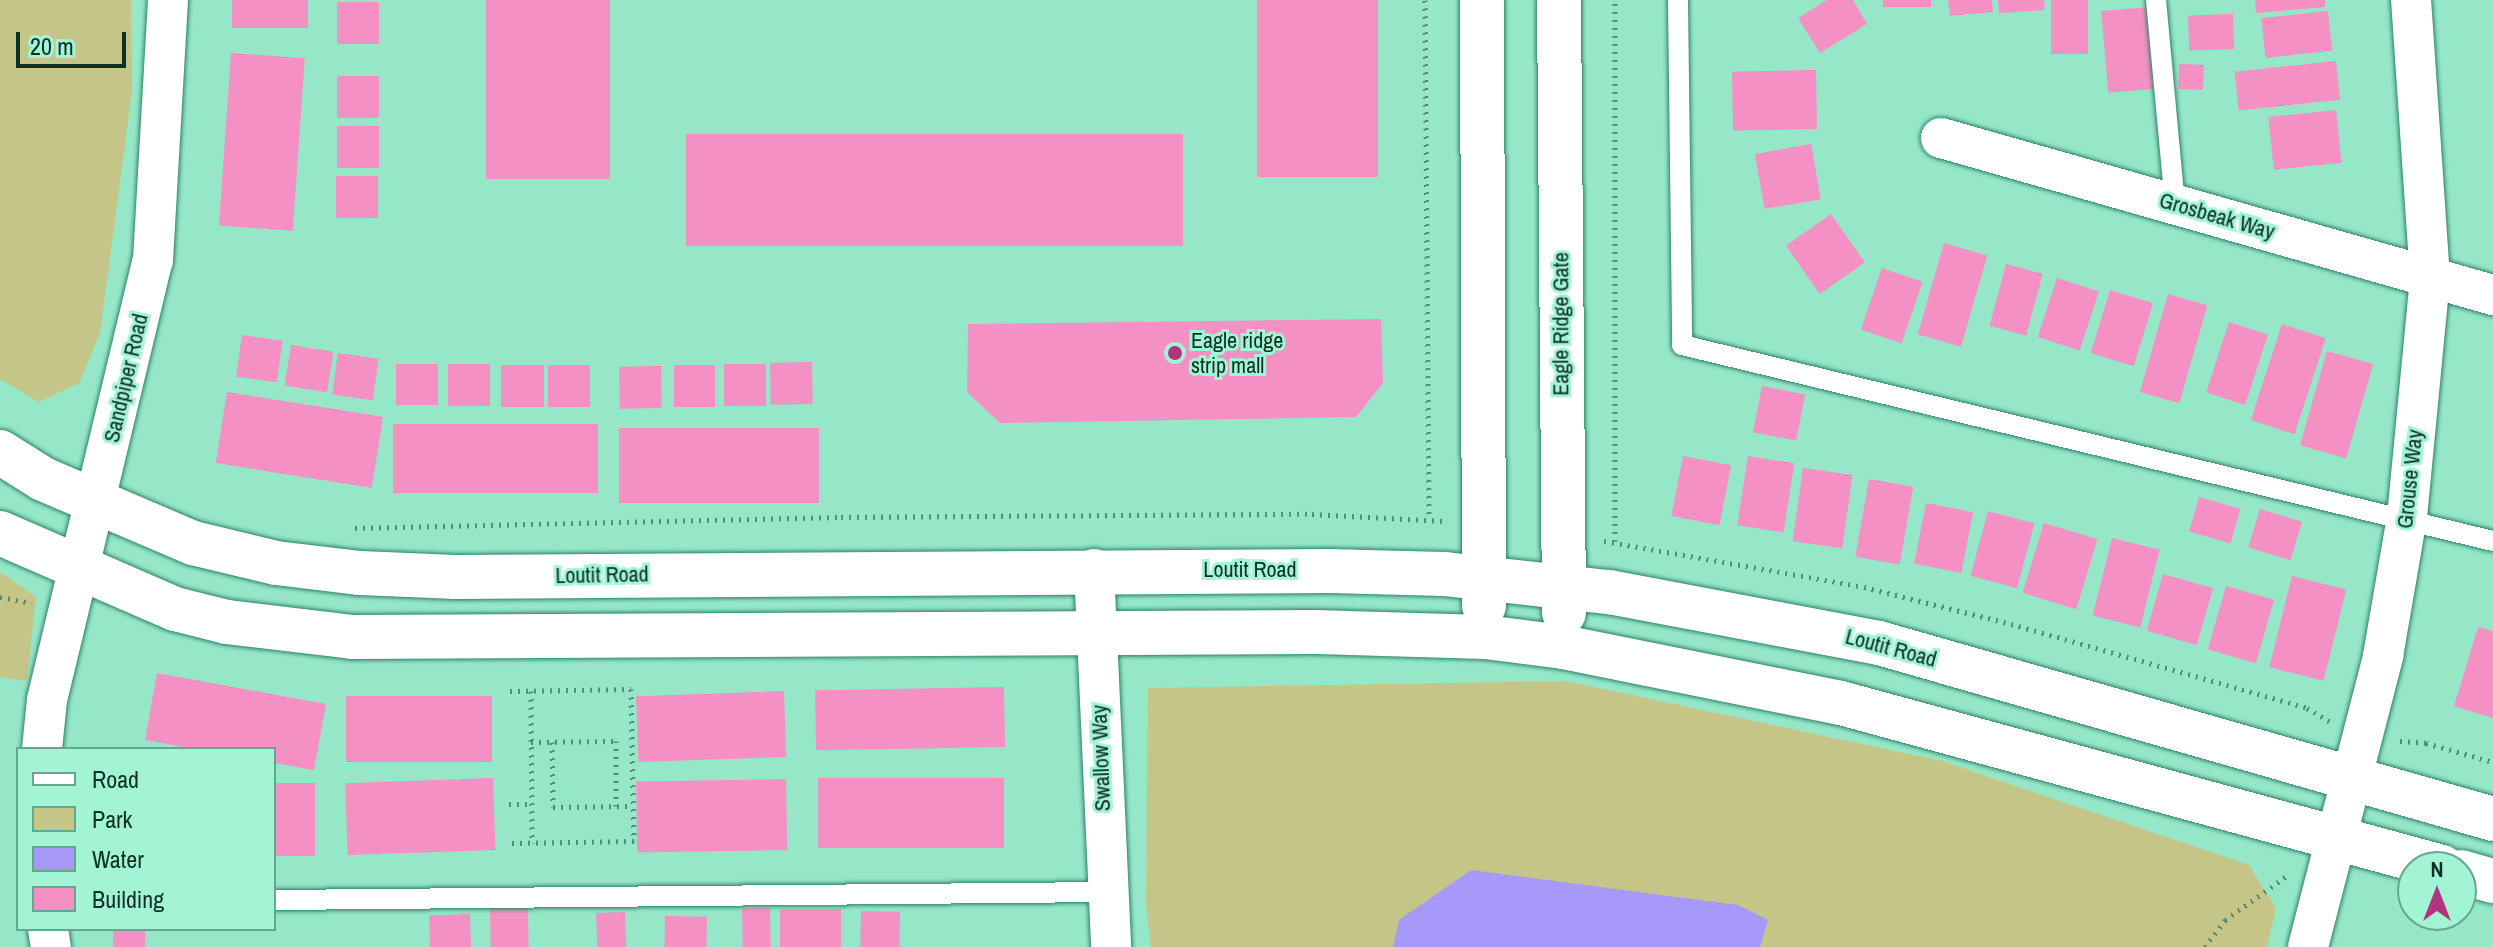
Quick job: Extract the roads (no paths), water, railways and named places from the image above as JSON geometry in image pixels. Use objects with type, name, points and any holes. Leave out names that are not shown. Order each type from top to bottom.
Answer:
[{"type":"street","name":"Sandpiper Road","points":[[42,747],[47,700],[153,260],[168,0]]},
{"type":"street","points":[[1482,0],[1485,637]]},
{"type":"street","name":"Eagle Ridge Gate","points":[[1559,0],[1563,647]]},
{"type":"street","name":"Grouse Way","points":[[2308,947],[2339,839],[2350,779],[2383,656],[2407,517],[2430,278],[2411,0]]},
{"type":"street","name":"Grosbeak Way","points":[[1941,138],[2493,295]]},
{"type":"street","name":"Loutit Road","points":[[0,452],[95,503],[193,543],[276,563],[360,573],[456,577],[1094,569],[1484,578],[1565,586],[1879,643],[2493,819]]},
{"type":"street","points":[[0,533],[79,571],[175,609],[227,622],[352,637],[1097,631],[1485,637],[1563,647],[1841,703],[2397,855]]},
{"type":"street","name":"Swallow Way","points":[[1094,569],[1105,892],[1111,947]]},
{"type":"lane","points":[[1678,0],[1682,345],[2407,517],[2493,541]]},
{"type":"lane","points":[[2156,0],[2175,204]]},
{"type":"lane","points":[[276,900],[1105,892]]},
{"type":"water","points":[[1471,870],[1738,905],[1768,920],[1760,947],[1393,947],[1399,920]]},
{"type":"place","name":"Eagle ridge strip mall","points":[[1175,353]]}]
